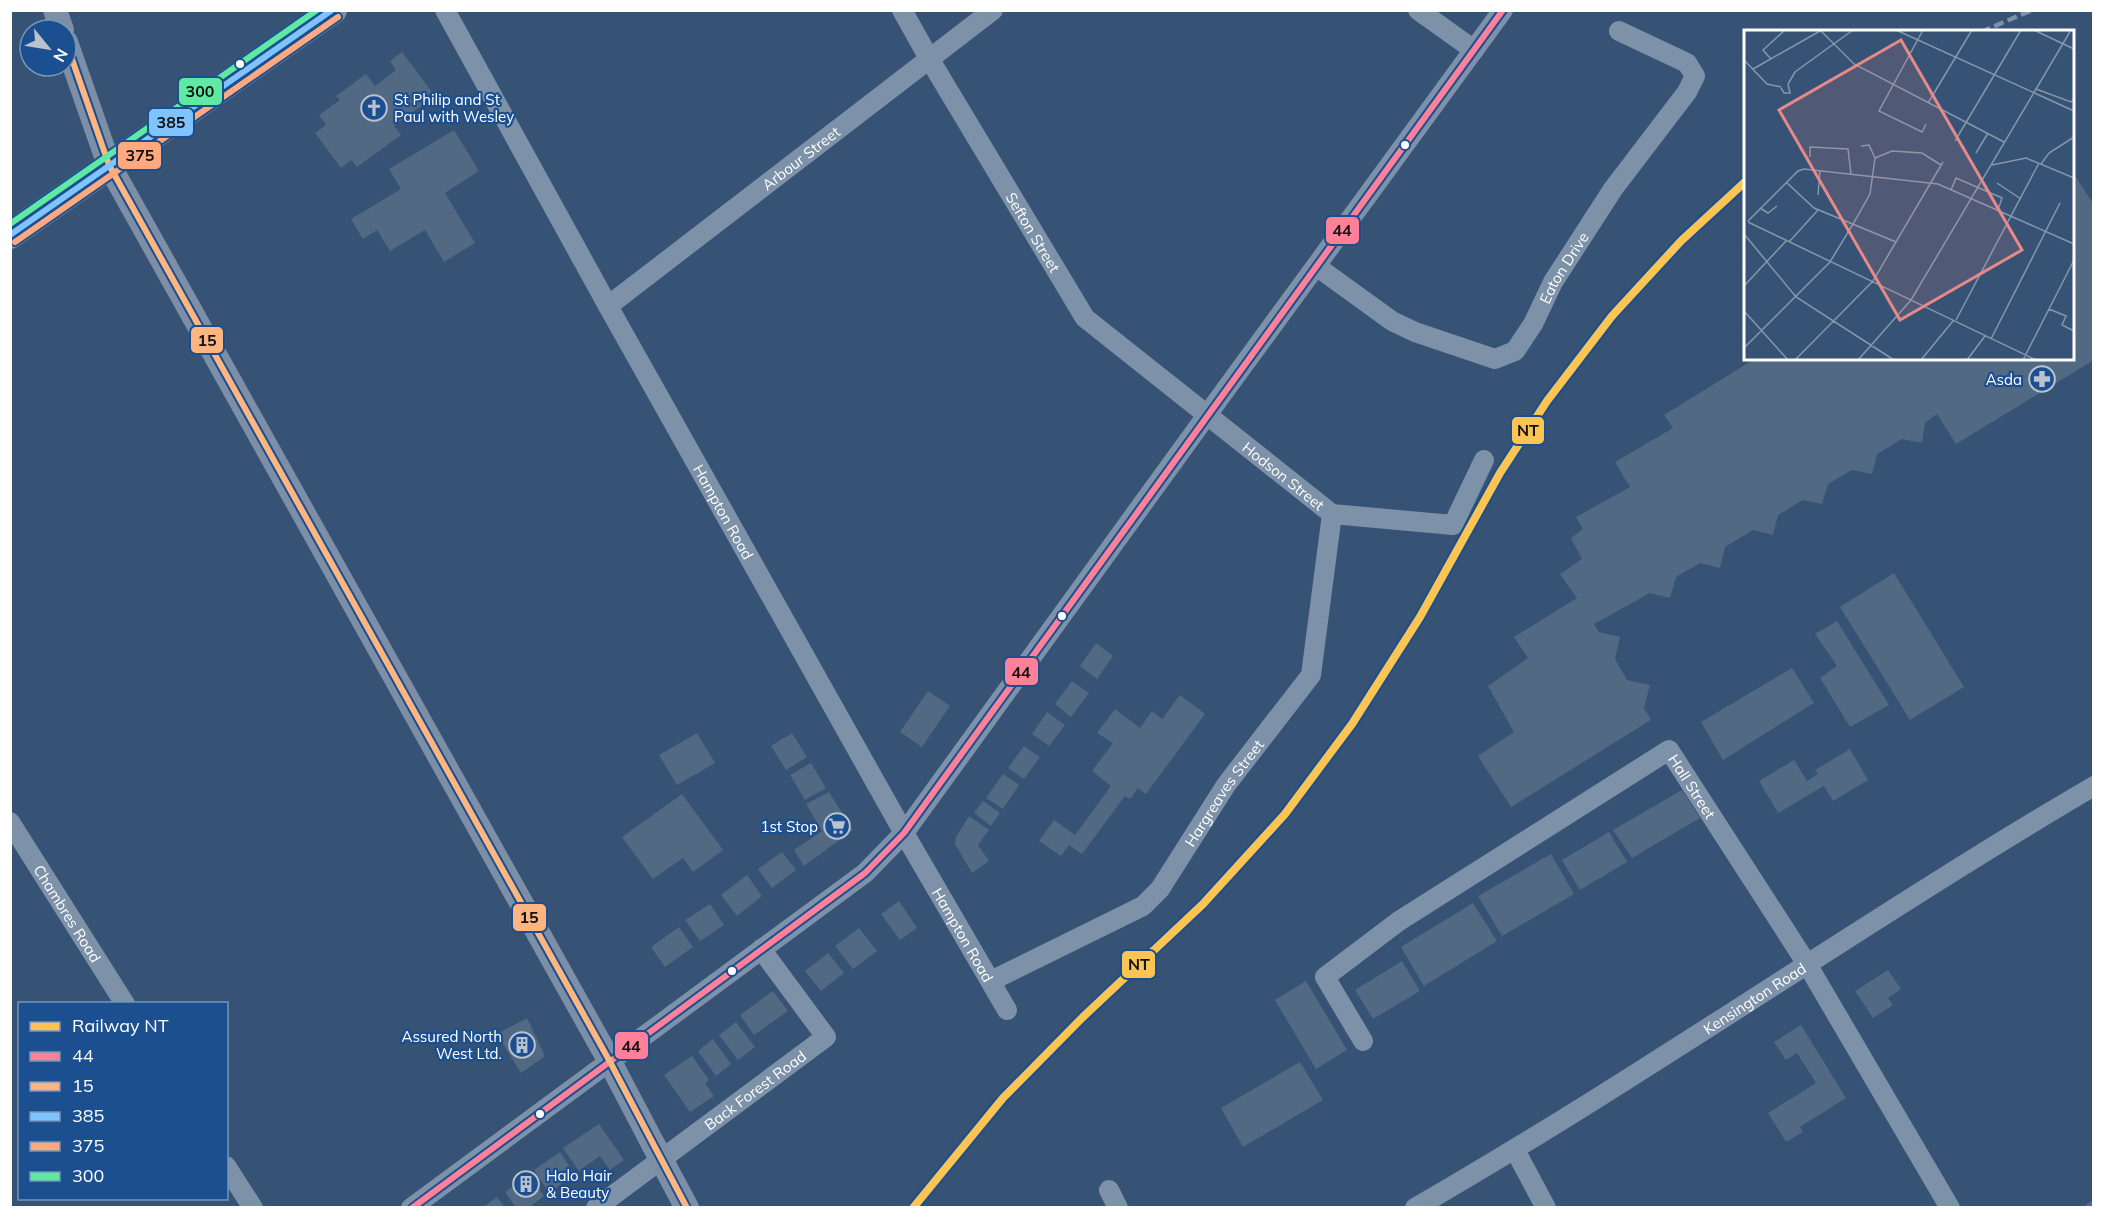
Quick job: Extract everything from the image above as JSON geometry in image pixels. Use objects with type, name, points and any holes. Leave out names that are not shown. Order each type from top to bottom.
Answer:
[{"type":"highway","points":[[10,235],[333,10]]},
{"type":"main road","points":[[78,76],[109,165],[609,1060],[687,1208]]},
{"type":"street","name":"Hampton Road","points":[[446,10],[608,306],[904,833],[1007,1010]]},
{"type":"street","name":"Sefton Street","points":[[902,10],[1085,318],[1207,415]]},
{"type":"street","name":"Arbour Street","points":[[608,306],[993,10]]},
{"type":"street","points":[[1418,10],[1474,50]]},
{"type":"street","points":[[411,1208],[865,873],[904,833],[1503,10]]},
{"type":"street","name":"Eaton Drive","points":[[1316,266],[1392,321],[1415,332],[1495,360],[1515,351],[1533,324],[1553,282],[1613,189],[1687,92],[1695,76],[1687,63],[1619,31]]},
{"type":"street","name":"Hodson Street","points":[[1207,415],[1332,514],[1453,525],[1484,460]]},
{"type":"street","name":"Hargreaves Street","points":[[991,981],[1143,906],[1160,889],[1226,785],[1311,675],[1332,514]]},
{"type":"street","name":"Hall Street","points":[[1363,1041],[1325,977],[1399,921],[1669,750],[1807,964],[1950,1208]]},
{"type":"street","name":"Kensington Road","points":[[1415,1208],[1515,1150],[1807,964],[2094,786]]},
{"type":"street","name":"Chambres Road","points":[[10,822],[123,1002]]},
{"type":"street","name":"Back Forest Road","points":[[596,1208],[826,1037],[761,949]]},
{"type":"street","points":[[1515,1150],[1546,1208]]},
{"type":"street","points":[[228,1169],[253,1208]]},
{"type":"street","points":[[1109,1190],[1118,1208]]},
{"type":"building","name":"St Philip and St Paul with Wesley","points":[[402,52],[435,96],[394,126],[401,135],[357,167],[351,160],[341,168],[315,133],[326,125],[319,115],[340,100],[336,96],[366,74],[375,86],[396,70],[390,61]]},
{"type":"building","points":[[454,130],[479,171],[445,193],[475,243],[444,262],[425,230],[390,251],[377,230],[363,239],[351,219],[401,189],[389,169]]},
{"type":"building","points":[[2074,174],[2094,205],[2094,360],[1956,444],[1937,414],[1925,423],[1922,443],[1902,439],[1877,454],[1872,474],[1852,470],[1828,484],[1822,504],[1803,500],[1778,515],[1773,535],[1753,530],[1725,547],[1720,568],[1700,563],[1676,577],[1670,598],[1650,593],[1594,624],[1599,632],[1620,637],[1615,659],[1627,680],[1650,685],[1644,708],[1651,720],[1511,807],[1478,756],[1514,732],[1488,686],[1528,658],[1514,637],[1577,598],[1560,574],[1582,559],[1571,538],[1583,529],[1576,517],[1630,487],[1615,462],[1673,428],[1664,415],[1753,360],[2074,360]]},
{"type":"building","points":[[1894,573],[1964,687],[1910,720],[1840,607]]},
{"type":"building","points":[[1837,621],[1889,705],[1850,727],[1820,678],[1837,666],[1815,634]]},
{"type":"building","points":[[1096,643],[1113,656],[1097,679],[1080,666]]},
{"type":"building","points":[[1792,668],[1814,703],[1723,760],[1701,722]]},
{"type":"building","points":[[1072,681],[1089,693],[1071,717],[1055,704]]},
{"type":"building","points":[[928,691],[950,706],[922,747],[900,732]]},
{"type":"building","points":[[1180,695],[1205,714],[1146,794],[1138,788],[1130,799],[1125,796],[1082,854],[1069,845],[1061,856],[1039,841],[1054,820],[1075,835],[1111,786],[1092,771],[1113,743],[1097,733],[1115,709],[1140,728],[1152,711],[1162,719]]},
{"type":"building","points":[[1047,712],[1065,725],[1049,746],[1032,734]]},
{"type":"building","points":[[697,733],[715,763],[677,785],[659,755]]},
{"type":"building","points":[[792,733],[807,757],[786,770],[771,746]]},
{"type":"building","points":[[1024,746],[1040,757],[1024,779],[1008,768]]},
{"type":"building","points":[[1850,749],[1868,780],[1833,801],[1824,786],[1778,813],[1759,781],[1794,760],[1807,781],[1818,774],[1815,770]]},
{"type":"building","points":[[811,763],[826,788],[805,800],[790,775]]},
{"type":"building","points":[[1003,774],[1019,785],[1003,809],[986,798]]},
{"type":"building","points":[[1682,790],[1700,818],[1632,858],[1613,830]]},
{"type":"building","points":[[829,792],[853,830],[804,866],[794,850],[822,831],[806,804]]},
{"type":"building","points":[[682,794],[723,850],[693,872],[683,858],[653,879],[622,837]]},
{"type":"building","points":[[983,801],[1000,813],[991,826],[974,813]]},
{"type":"building","points":[[969,816],[989,830],[978,845],[989,861],[972,873],[955,844],[956,837]]},
{"type":"building","points":[[1609,832],[1627,862],[1580,890],[1562,860]]},
{"type":"building","points":[[782,852],[796,870],[772,888],[758,869]]},
{"type":"building","points":[[1551,854],[1574,894],[1502,936],[1478,896]]},
{"type":"building","points":[[747,875],[762,896],[737,916],[721,895]]},
{"type":"building","points":[[899,901],[917,928],[900,940],[881,914]]},
{"type":"building","points":[[1473,903],[1497,941],[1424,986],[1401,947]]},
{"type":"building","points":[[710,904],[724,925],[700,941],[685,920]]},
{"type":"building","points":[[679,927],[693,947],[665,967],[651,947]]},
{"type":"building","points":[[859,928],[877,951],[853,969],[835,946]]},
{"type":"building","points":[[828,953],[844,973],[821,991],[805,971]]},
{"type":"building","points":[[1402,961],[1420,991],[1373,1019],[1355,990]]},
{"type":"building","points":[[1888,970],[1901,989],[1888,998],[1893,1005],[1873,1018],[1855,991]]},
{"type":"building","points":[[1306,981],[1347,1050],[1316,1069],[1275,1000]]},
{"type":"building","points":[[773,991],[788,1011],[754,1035],[740,1015]]},
{"type":"building","name":"Assured North West Ltd.","points":[[527,1018],[545,1056],[521,1073],[497,1034]]},
{"type":"building","points":[[736,1022],[755,1047],[738,1060],[719,1035]]},
{"type":"building","points":[[1801,1025],[1846,1098],[1800,1127],[1803,1132],[1786,1142],[1768,1113],[1816,1083],[1797,1053],[1786,1060],[1774,1042]]},
{"type":"building","points":[[713,1039],[731,1064],[716,1076],[698,1051]]},
{"type":"building","points":[[692,1056],[709,1080],[705,1083],[714,1096],[690,1112],[664,1075]]},
{"type":"building","points":[[1300,1062],[1323,1100],[1243,1147],[1221,1108]]},
{"type":"building","points":[[599,1124],[624,1160],[610,1170],[600,1156],[579,1171],[563,1148]]},
{"type":"building","points":[[560,1152],[575,1175],[549,1193],[534,1170]]},
{"type":"building","name":"Halo Hair & Beauty","points":[[529,1175],[544,1196],[528,1208],[516,1208],[505,1192]]},
{"type":"building","points":[[497,1197],[505,1208],[482,1208]]},
{"type":"building","points":[[2094,1199],[2094,1208],[2082,1208],[2087,1204]]},
{"type":"railway","points":[[1986,30],[2032,10]]},
{"type":"rail line","name":"NT","points":[[913,1208],[1003,1098],[1083,1017],[1203,904],[1285,814],[1352,724],[1420,617],[1500,473],[1547,401],[1612,316],[1681,241],[1744,183]]},
{"type":"transit line","name":"300","points":[[10,224],[317,10]]},
{"type":"transit line","name":"385","points":[[10,235],[332,10]]},
{"type":"transit line","name":"44","points":[[412,1208],[865,873],[904,833],[1503,10]]},
{"type":"transit line","name":"375","points":[[15,242],[338,17]]},
{"type":"transit line","name":"15","points":[[78,76],[109,165],[609,1060],[687,1208]]},
{"type":"place","name":"St Philip and St Paul with Wesley","points":[[374,108]]},
{"type":"place","name":"Asda","points":[[2042,379]]},
{"type":"place","name":"1st Stop","points":[[837,826]]},
{"type":"place","name":"Assured North West Ltd.","points":[[522,1045]]},
{"type":"place","name":"Halo Hair & Beauty","points":[[526,1184]]}]
